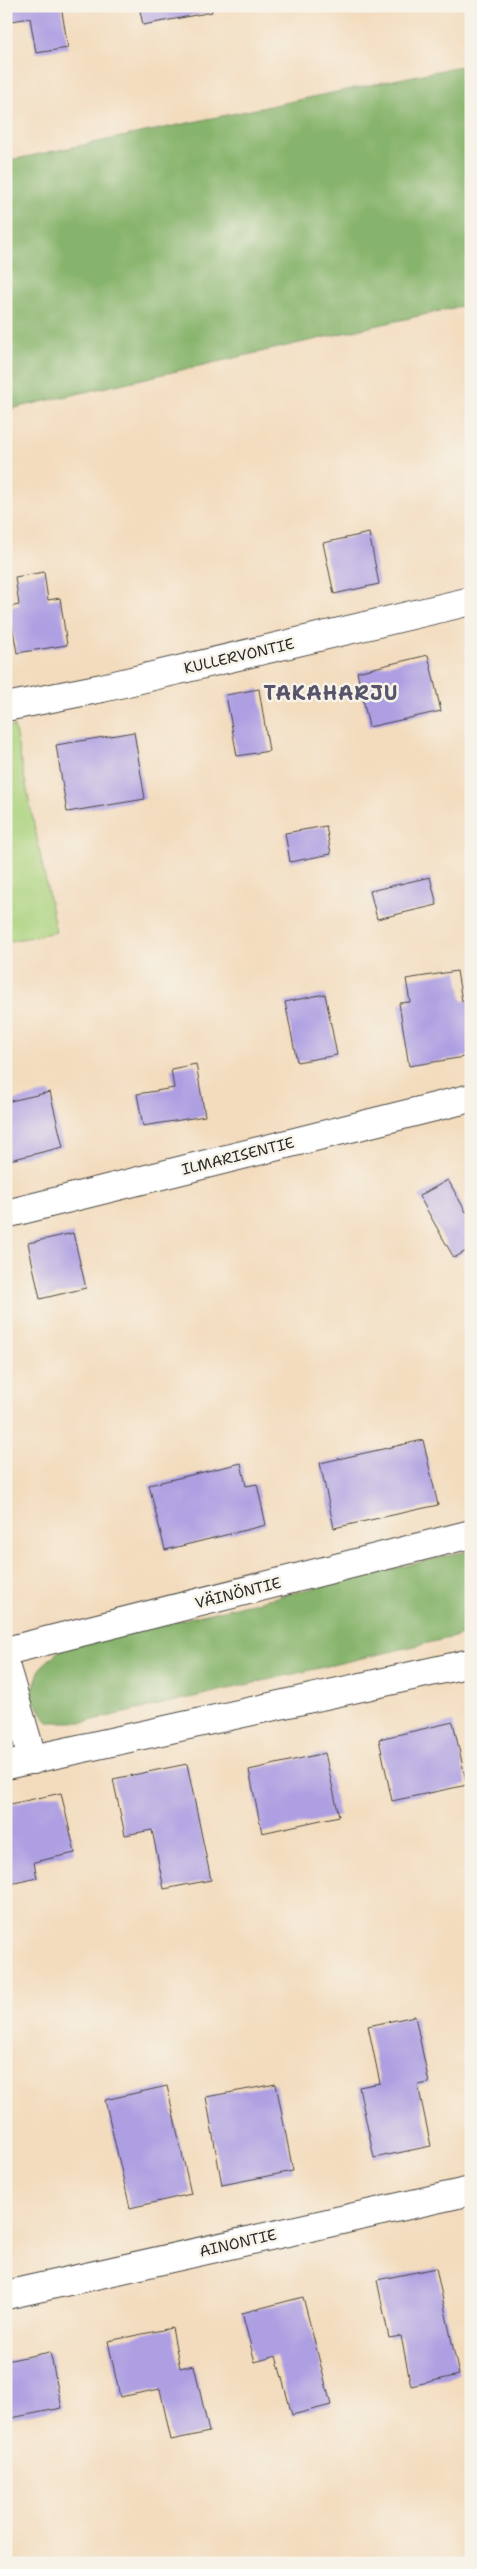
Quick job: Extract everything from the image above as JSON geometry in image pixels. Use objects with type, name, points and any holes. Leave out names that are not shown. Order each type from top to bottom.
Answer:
[{"type":"street","name":"KULLERVONTIE","points":[[6,707],[102,688],[471,601]]},
{"type":"street","name":"ILMARISENTIE","points":[[6,1214],[471,1098]]},
{"type":"street","name":"VÄINÖNTIE","points":[[6,1651],[471,1534]]},
{"type":"street","points":[[6,1765],[471,1663]]},
{"type":"street","points":[[6,1668],[33,1760]]},
{"type":"street","name":"AINONTIE","points":[[6,2295],[471,2191]]},
{"type":"green space","points":[[471,64],[471,304],[6,410],[6,161]]},
{"type":"green space","points":[[14,726],[56,932],[6,942],[6,728]]},
{"type":"green space","points":[[471,1550],[471,1633],[85,1722],[48,1722],[31,1696],[40,1668],[61,1649]]},
{"type":"building","points":[[6,6],[61,6],[68,48],[36,53],[30,18],[6,22]]},
{"type":"building","points":[[139,6],[211,6],[212,12],[143,25]]},
{"type":"building","points":[[369,533],[379,584],[334,594],[323,543]]},
{"type":"building","points":[[44,572],[48,600],[60,598],[67,645],[17,653],[9,607],[19,605],[15,577]]},
{"type":"building","points":[[428,655],[441,711],[369,727],[357,672]]},
{"type":"building","points":[[259,689],[269,751],[237,756],[226,695]]},
{"type":"building","points":[[134,732],[145,799],[67,812],[56,745]]},
{"type":"building","points":[[326,826],[331,854],[290,862],[285,833]]},
{"type":"building","points":[[430,877],[437,905],[377,919],[370,891]]},
{"type":"building","points":[[457,971],[462,1001],[471,1000],[471,1056],[409,1066],[399,1003],[410,1002],[406,979]]},
{"type":"building","points":[[325,994],[337,1055],[297,1062],[285,1002]]},
{"type":"building","points":[[196,1064],[205,1116],[143,1126],[137,1094],[174,1088],[171,1069]]},
{"type":"building","points":[[50,1092],[63,1147],[6,1161],[6,1102]]},
{"type":"building","points":[[448,1180],[466,1212],[471,1209],[471,1248],[454,1258],[419,1196]]},
{"type":"building","points":[[73,1233],[86,1288],[40,1299],[28,1243]]},
{"type":"building","points":[[423,1440],[438,1505],[334,1528],[320,1463]]},
{"type":"building","points":[[241,1463],[246,1486],[257,1484],[266,1525],[165,1550],[149,1485]]},
{"type":"building","points":[[453,1722],[467,1785],[392,1801],[379,1739]]},
{"type":"building","points":[[325,1753],[339,1816],[262,1833],[249,1770]]},
{"type":"building","points":[[187,1764],[211,1880],[164,1889],[152,1830],[125,1835],[113,1779]]},
{"type":"building","points":[[61,1793],[75,1853],[34,1862],[37,1878],[6,1885],[6,1805]]},
{"type":"building","points":[[415,2016],[429,2083],[418,2085],[431,2146],[374,2158],[359,2087],[380,2083],[368,2026]]},
{"type":"building","points":[[276,2084],[293,2171],[222,2185],[206,2097]]},
{"type":"building","points":[[167,2086],[191,2194],[130,2208],[105,2100]]},
{"type":"building","points":[[436,2268],[459,2375],[411,2386],[401,2336],[389,2338],[377,2280]]},
{"type":"building","points":[[303,2297],[331,2405],[292,2415],[276,2356],[255,2362],[242,2313]]},
{"type":"building","points":[[172,2328],[180,2368],[194,2365],[209,2432],[171,2440],[160,2389],[120,2397],[108,2341]]},
{"type":"building","points":[[50,2352],[62,2408],[6,2419],[6,2361]]},
{"type":"district","name":"TAKAHARJU","points":[[331,693]]}]
